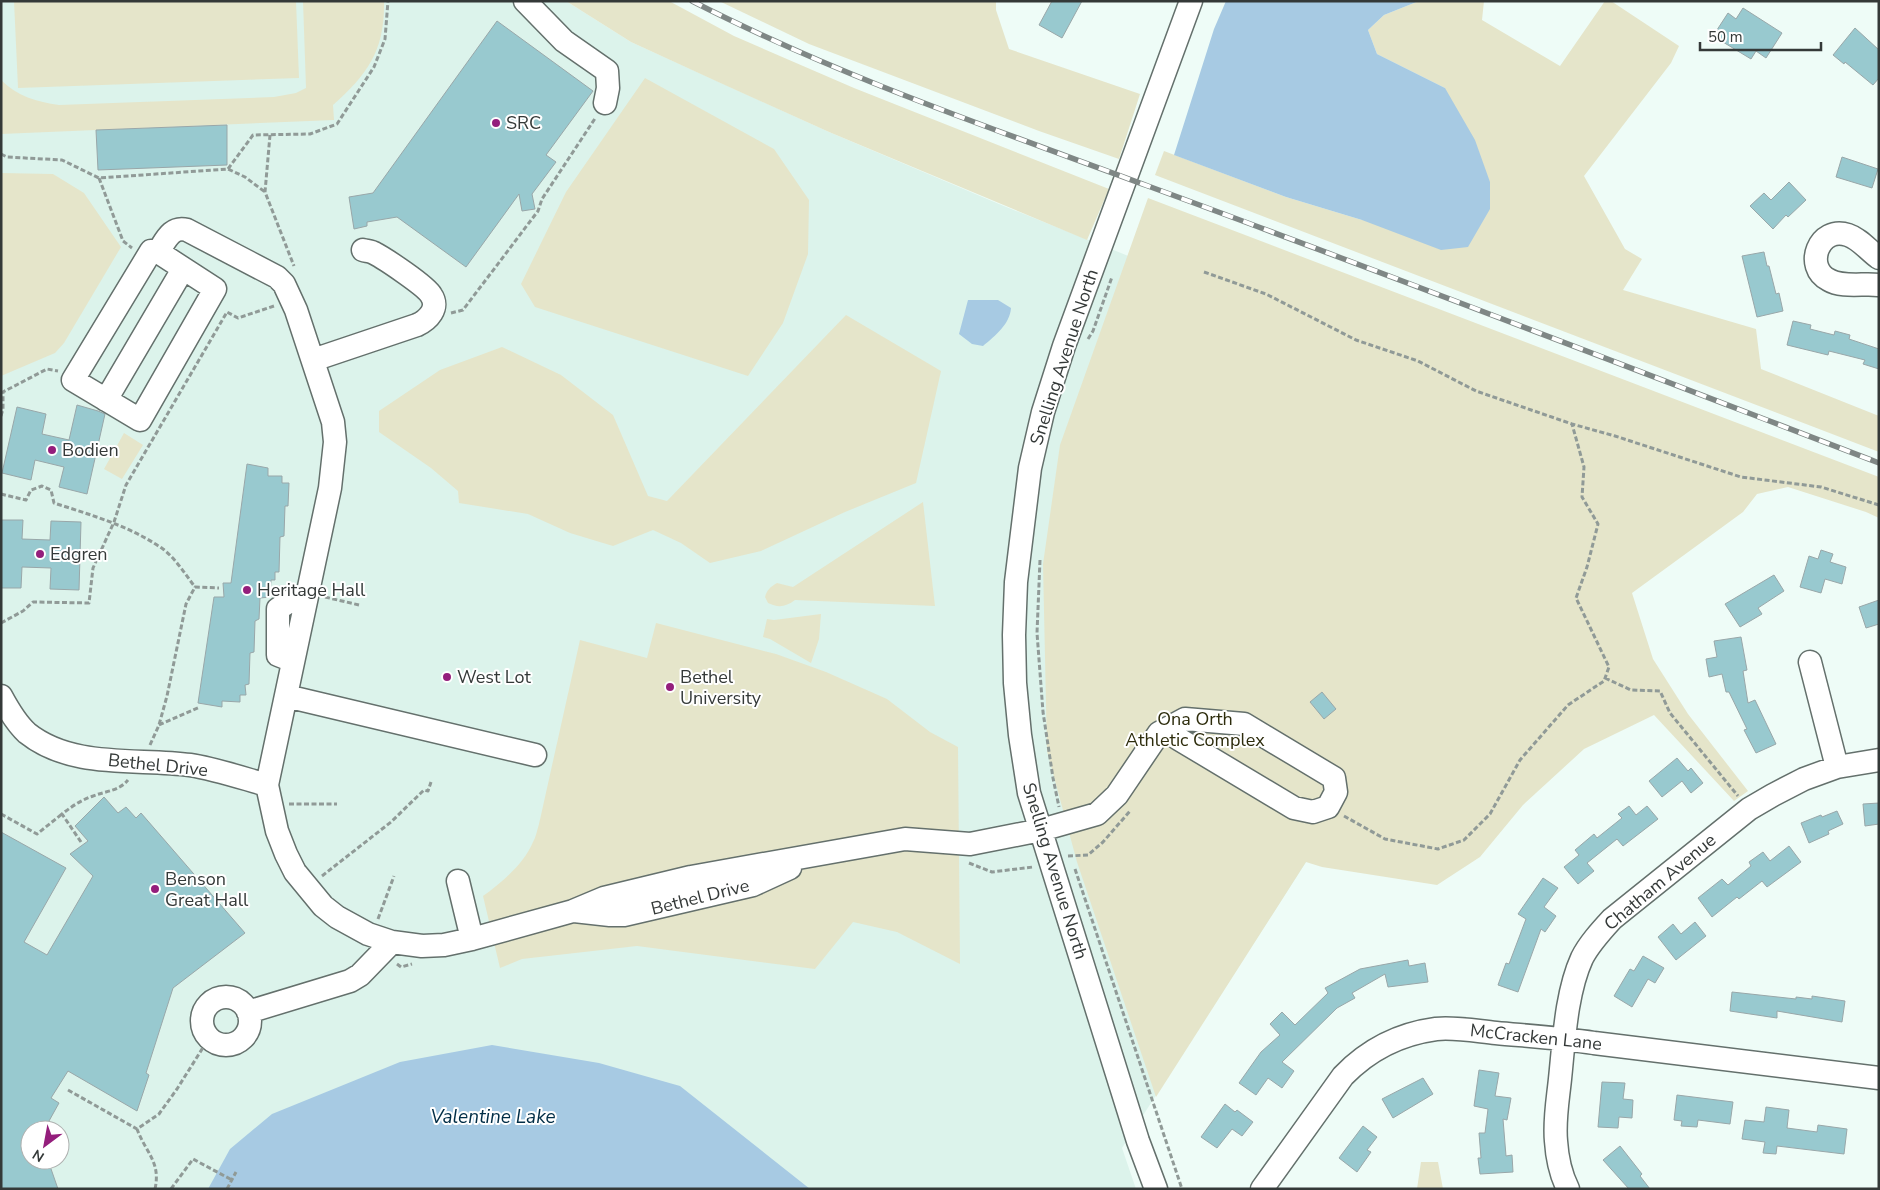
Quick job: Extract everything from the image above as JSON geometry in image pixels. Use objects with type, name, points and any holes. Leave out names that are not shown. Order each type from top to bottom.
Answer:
[{"type":"street","points":[[525,1],[564,41],[607,71],[608,88],[605,103]]},
{"type":"street","name":"Snelling Avenue North","points":[[1156,1189],[1138,1141],[1029,793],[1020,735],[1015,683],[1014,635],[1016,582],[1030,468],[1043,412],[1064,346],[1191,1]]},
{"type":"street","points":[[152,256],[183,269],[214,289],[140,420],[73,380],[152,256],[171,232],[181,229],[187,230],[277,277],[284,284],[292,300],[331,413],[335,442],[314,599],[293,661],[267,785]]},
{"type":"street","points":[[1879,258],[1854,238],[1838,233],[1828,235],[1816,250],[1816,259],[1823,276],[1830,281],[1879,285]]},
{"type":"street","points":[[313,360],[427,321],[432,313],[434,303],[431,294],[374,253],[363,250]]},
{"type":"street","points":[[106,400],[183,269]]},
{"type":"street","points":[[1810,662],[1837,767]]},
{"type":"street","name":"Bethel Drive","points":[[1,696],[14,718],[28,733],[48,745],[61,750],[99,759],[191,765],[267,785],[277,831],[295,872],[323,906],[385,948],[444,945],[472,939],[573,911],[604,898],[675,881],[905,839],[970,844],[1041,830],[1097,814],[1116,795],[1159,733],[1185,719],[1244,724],[1334,778],[1336,792],[1328,807]]},
{"type":"street","points":[[286,696],[535,755]]},
{"type":"street","points":[[1166,730],[1294,808],[1313,812],[1328,807]]},
{"type":"street","name":"Chatham Avenue","points":[[1568,1189],[1559,1163],[1556,1140],[1564,1039],[1568,1005],[1582,958],[1594,938],[1612,918],[1749,809],[1804,779],[1837,767],[1879,760]]},
{"type":"street","points":[[458,881],[472,939]]},
{"type":"street","points":[[248,1012],[350,981],[360,975],[385,948]]},
{"type":"street","points":[[225,998],[235,999],[244,1005],[248,1012],[250,1023],[247,1034],[240,1041],[228,1045],[217,1043],[204,1030],[202,1022],[204,1013],[208,1006],[216,1000],[225,998]]},
{"type":"street","name":"McCracken Lane","points":[[1262,1189],[1343,1076],[1371,1052],[1392,1041],[1414,1033],[1437,1029],[1460,1029],[1564,1039],[1879,1078]]},
{"type":"path","points":[[228,169],[253,135],[310,134],[337,124],[374,67],[385,39],[388,1]]},
{"type":"path","points":[[427,321],[463,310],[538,211],[542,199],[605,103]]},
{"type":"path","points":[[270,135],[265,192],[297,274]]},
{"type":"path","points":[[1,154],[7,157],[62,160],[99,178],[228,169],[245,177],[265,192]]},
{"type":"path","points":[[99,178],[123,241],[152,256]]},
{"type":"path","points":[[1204,272],[1266,294],[1356,340],[1418,361],[1476,391],[1572,424],[1740,477],[1821,487],[1879,505]]},
{"type":"path","points":[[1084,346],[1093,331],[1112,275]]},
{"type":"path","points":[[1,623],[23,611],[33,602],[89,603],[93,568],[114,522],[126,485],[227,312],[238,318],[292,300]]},
{"type":"path","points":[[1,416],[3,409],[2,392],[47,370],[58,371],[73,380]]},
{"type":"path","points":[[1328,807],[1385,839],[1438,849],[1464,840],[1490,814],[1520,760],[1568,705],[1604,681],[1609,667],[1576,598],[1587,567],[1598,524],[1582,497],[1584,467],[1572,424]]},
{"type":"path","points":[[1,494],[26,500],[31,490],[42,486],[51,490],[54,503],[114,522],[163,549],[175,560],[195,587]]},
{"type":"path","points":[[1040,555],[1036,633],[1043,712],[1059,807]]},
{"type":"path","points":[[195,587],[219,588]]},
{"type":"path","points":[[1,814],[37,834],[75,805],[92,796],[122,788],[147,752],[159,725],[186,604],[195,587]]},
{"type":"path","points":[[314,599],[358,605]]},
{"type":"path","points":[[1605,678],[1631,690],[1660,691],[1670,713],[1680,727],[1749,809]]},
{"type":"path","points":[[159,725],[200,707]]},
{"type":"path","points":[[307,888],[385,828],[424,790],[428,791],[431,782]]},
{"type":"path","points":[[283,804],[337,804]]},
{"type":"path","points":[[62,814],[81,842]]},
{"type":"path","points":[[1070,856],[1182,1189]]},
{"type":"path","points":[[968,863],[992,872],[1029,868]]},
{"type":"path","points":[[376,922],[394,876]]},
{"type":"path","points":[[385,948],[402,966],[420,963]]},
{"type":"path","points":[[137,1129],[159,1114],[210,1038]]},
{"type":"path","points":[[68,1090],[137,1129],[154,1162],[158,1175],[155,1189]]},
{"type":"path","points":[[171,1189],[193,1159],[232,1180]]},
{"type":"path","points":[[227,1189],[236,1172]]},
{"type":"shaded area","name":"Bethel University","points":[[1,1],[566,1],[631,42],[829,132],[999,204],[1412,370],[1306,862],[1122,1148],[1136,1189],[1,1189]]},
{"type":"green space","points":[[14,1],[296,1],[299,78],[18,88]]},
{"type":"green space","points":[[303,1],[384,1],[384,18],[378,47],[372,60],[356,83],[333,105],[334,120],[1,134],[1,80],[21,94],[43,102],[59,105],[274,97],[296,93],[306,88]]},
{"type":"green space","points":[[566,1],[669,1],[734,36],[854,88],[1109,189],[1087,240],[829,132],[716,81],[631,42]]},
{"type":"green space","points":[[719,1],[996,1],[996,10],[1009,49],[1140,94],[1119,159],[1039,131],[809,44]]},
{"type":"green space","points":[[1419,1],[1484,1],[1482,20],[1560,66],[1605,1],[1611,1],[1679,46],[1671,63],[1584,176],[1625,249],[1642,259],[1623,290],[1756,329],[1761,369],[1879,416],[1879,452],[1155,175],[1164,151],[1286,197],[1362,220],[1445,88],[1377,54],[1368,30],[1384,15]]},
{"type":"green space","points":[[645,78],[774,149],[809,200],[808,254],[783,323],[748,376],[535,307],[521,284],[566,192]]},
{"type":"green space","points":[[1,173],[53,174],[84,193],[121,247],[64,343],[55,353],[1,376]]},
{"type":"green space","name":"Ona Orth Athletic Complex","points":[[1148,198],[1879,477],[1879,518],[1788,487],[1757,494],[1743,512],[1632,593],[1653,659],[1688,714],[1748,791],[1734,801],[1654,715],[1584,749],[1523,805],[1480,857],[1437,885],[1322,867],[1306,862],[1156,1097],[1077,862],[1047,751],[1043,564],[1060,445]]},
{"type":"green space","points":[[846,315],[941,371],[916,483],[845,512],[761,551],[710,563],[681,543],[653,530],[613,546],[570,533],[528,514],[459,503],[458,491],[431,468],[379,432],[379,411],[440,370],[502,347],[561,375],[613,415],[648,496],[667,501]]},
{"type":"green space","points":[[124,433],[143,445],[122,479],[104,469]]},
{"type":"green space","points":[[923,502],[935,606],[795,600],[782,606],[768,603],[765,597],[769,589],[775,584],[793,587]]},
{"type":"green space","points":[[821,614],[819,639],[811,663],[770,639],[763,637],[767,619],[774,620]]},
{"type":"green space","points":[[656,623],[776,654],[826,672],[887,699],[930,732],[958,747],[960,964],[897,932],[853,922],[815,969],[637,946],[522,959],[500,968],[483,896],[518,865],[535,838],[580,640],[647,658]]},
{"type":"green space","points":[[1421,1162],[1438,1162],[1443,1189],[1417,1189]]},
{"type":"water","points":[[1226,1],[1419,1],[1384,15],[1368,30],[1377,54],[1445,88],[1475,140],[1490,182],[1490,209],[1468,247],[1441,250],[1362,220],[1286,197],[1174,155],[1214,29]]},
{"type":"water","points":[[968,300],[998,300],[1011,308],[1005,324],[983,346],[972,344],[959,334]]},
{"type":"water","name":"Valentine Lake","points":[[492,1045],[599,1063],[680,1086],[810,1189],[208,1189],[230,1149],[272,1114],[400,1062]]},
{"type":"building","points":[[1052,1],[1082,1],[1062,38],[1039,25]]},
{"type":"building","points":[[1743,8],[1782,33],[1766,58],[1756,51],[1751,59],[1713,36],[1728,13],[1736,19]]},
{"type":"building","name":"SRC","points":[[497,21],[593,91],[546,155],[556,162],[532,194],[535,209],[522,211],[519,194],[466,267],[397,217],[367,222],[367,226],[354,229],[349,197],[373,193]]},
{"type":"building","points":[[1855,28],[1879,50],[1879,78],[1873,85],[1845,62],[1844,64],[1833,55]]},
{"type":"building","points":[[227,125],[227,165],[98,170],[96,130]]},
{"type":"building","points":[[1842,157],[1878,169],[1872,188],[1836,177]]},
{"type":"building","points":[[1789,182],[1806,200],[1788,217],[1786,215],[1773,229],[1750,206],[1764,193],[1771,200]]},
{"type":"building","points":[[1764,252],[1776,294],[1779,293],[1783,311],[1757,317],[1742,256]]},
{"type":"building","points":[[1793,321],[1811,325],[1810,329],[1834,335],[1835,331],[1850,335],[1849,339],[1879,349],[1879,369],[1863,364],[1865,360],[1829,351],[1828,355],[1787,345]]},
{"type":"building","name":"Bodien","points":[[77,405],[105,414],[87,494],[59,487],[64,467],[35,460],[31,480],[2,473],[17,407],[46,414],[42,434],[69,440]]},
{"type":"building","name":"Heritage Hall","points":[[247,464],[268,468],[268,476],[282,476],[282,483],[289,483],[288,506],[285,506],[284,536],[280,537],[279,572],[275,572],[275,580],[271,580],[270,597],[260,598],[259,619],[255,621],[254,652],[250,653],[249,684],[245,685],[246,695],[240,695],[240,702],[222,701],[222,707],[198,703],[214,597],[224,597],[223,583],[231,583]]},
{"type":"building","name":"Edgren","points":[[1,520],[23,520],[22,539],[50,540],[51,521],[81,522],[79,590],[50,589],[51,568],[22,567],[21,588],[1,588]]},
{"type":"building","points":[[1821,550],[1833,554],[1830,562],[1846,567],[1842,584],[1825,579],[1821,593],[1800,587],[1809,556],[1818,559]]},
{"type":"building","points":[[1774,575],[1784,591],[1758,608],[1762,614],[1740,627],[1725,604]]},
{"type":"building","points":[[1879,600],[1879,624],[1866,628],[1859,607]]},
{"type":"building","points":[[1741,637],[1747,670],[1743,671],[1748,703],[1755,700],[1776,744],[1756,753],[1744,730],[1747,729],[1729,692],[1726,692],[1722,674],[1709,677],[1706,659],[1717,657],[1714,641]]},
{"type":"building","points":[[1322,692],[1336,709],[1324,719],[1310,702]]},
{"type":"building","points":[[1677,758],[1688,771],[1691,768],[1703,783],[1691,793],[1682,781],[1662,797],[1649,781]]},
{"type":"building","points":[[104,797],[118,813],[126,807],[136,818],[141,813],[245,933],[173,988],[146,1073],[149,1075],[137,1111],[68,1071],[51,1098],[59,1103],[50,1120],[20,1120],[20,1170],[51,1170],[58,1189],[1,1189],[1,832],[66,868],[24,942],[47,955],[93,876],[70,854],[88,841],[75,826]]},
{"type":"building","points":[[1879,803],[1879,824],[1865,826],[1863,804]]},
{"type":"building","points":[[1629,806],[1636,815],[1647,806],[1658,819],[1623,846],[1617,839],[1587,863],[1594,871],[1578,884],[1564,867],[1579,855],[1575,850],[1594,834],[1597,838],[1622,818],[1618,814]]},
{"type":"building","points":[[1837,811],[1843,824],[1828,831],[1829,834],[1809,843],[1801,823]]},
{"type":"building","points":[[1789,846],[1801,862],[1767,887],[1762,881],[1739,899],[1737,897],[1712,917],[1698,898],[1722,879],[1728,885],[1751,866],[1749,862],[1763,852],[1770,861]]},
{"type":"building","points":[[1543,878],[1558,888],[1544,907],[1556,916],[1545,932],[1541,929],[1518,992],[1498,985],[1506,963],[1509,964],[1526,919],[1518,914]]},
{"type":"building","points":[[1695,922],[1706,936],[1676,960],[1658,937],[1673,924],[1681,934]]},
{"type":"building","points":[[1643,956],[1664,968],[1655,983],[1648,979],[1632,1007],[1614,996],[1630,969],[1634,971]]},
{"type":"building","points":[[1408,960],[1409,966],[1425,963],[1428,982],[1388,987],[1385,974],[1352,993],[1355,998],[1337,1008],[1282,1062],[1294,1071],[1282,1088],[1268,1078],[1256,1095],[1239,1083],[1261,1052],[1280,1035],[1270,1024],[1282,1012],[1295,1025],[1328,993],[1325,988],[1360,969]]},
{"type":"building","points":[[1732,992],[1796,999],[1796,997],[1812,999],[1812,996],[1845,1001],[1842,1022],[1777,1011],[1777,1018],[1730,1011]]},
{"type":"building","points":[[1479,1070],[1499,1073],[1495,1096],[1511,1098],[1507,1120],[1503,1119],[1506,1156],[1512,1155],[1513,1172],[1480,1174],[1478,1158],[1481,1158],[1479,1133],[1485,1133],[1488,1109],[1474,1106]]},
{"type":"building","points":[[1423,1078],[1433,1094],[1393,1118],[1382,1099]]},
{"type":"building","points":[[1602,1082],[1625,1083],[1623,1099],[1633,1100],[1632,1118],[1619,1117],[1618,1128],[1598,1127]]},
{"type":"building","points":[[1677,1095],[1733,1102],[1730,1124],[1698,1120],[1697,1127],[1681,1126],[1682,1121],[1674,1120]]},
{"type":"building","points":[[1225,1104],[1253,1122],[1242,1136],[1232,1129],[1217,1148],[1201,1137]]},
{"type":"building","points":[[1766,1107],[1789,1110],[1787,1128],[1817,1132],[1818,1125],[1847,1129],[1844,1154],[1777,1146],[1776,1154],[1763,1153],[1765,1142],[1742,1139],[1745,1120],[1764,1122]]},
{"type":"building","points":[[1363,1126],[1377,1137],[1367,1150],[1371,1152],[1357,1172],[1339,1158]]},
{"type":"building","points":[[1620,1146],[1642,1174],[1640,1176],[1650,1189],[1629,1189],[1603,1160]]},
{"type":"railway","points":[[692,1],[803,54],[917,100],[1514,323],[1879,463]]},
{"type":"place","name":"SRC","points":[[496,123]]},
{"type":"place","name":"Bodien","points":[[52,450]]},
{"type":"place","name":"Edgren","points":[[40,554]]},
{"type":"place","name":"Heritage Hall","points":[[247,590]]},
{"type":"place","name":"West Lot","points":[[447,677]]},
{"type":"place","name":"Bethel University","points":[[670,687]]},
{"type":"place","name":"Benson Great Hall","points":[[155,889]]}]
